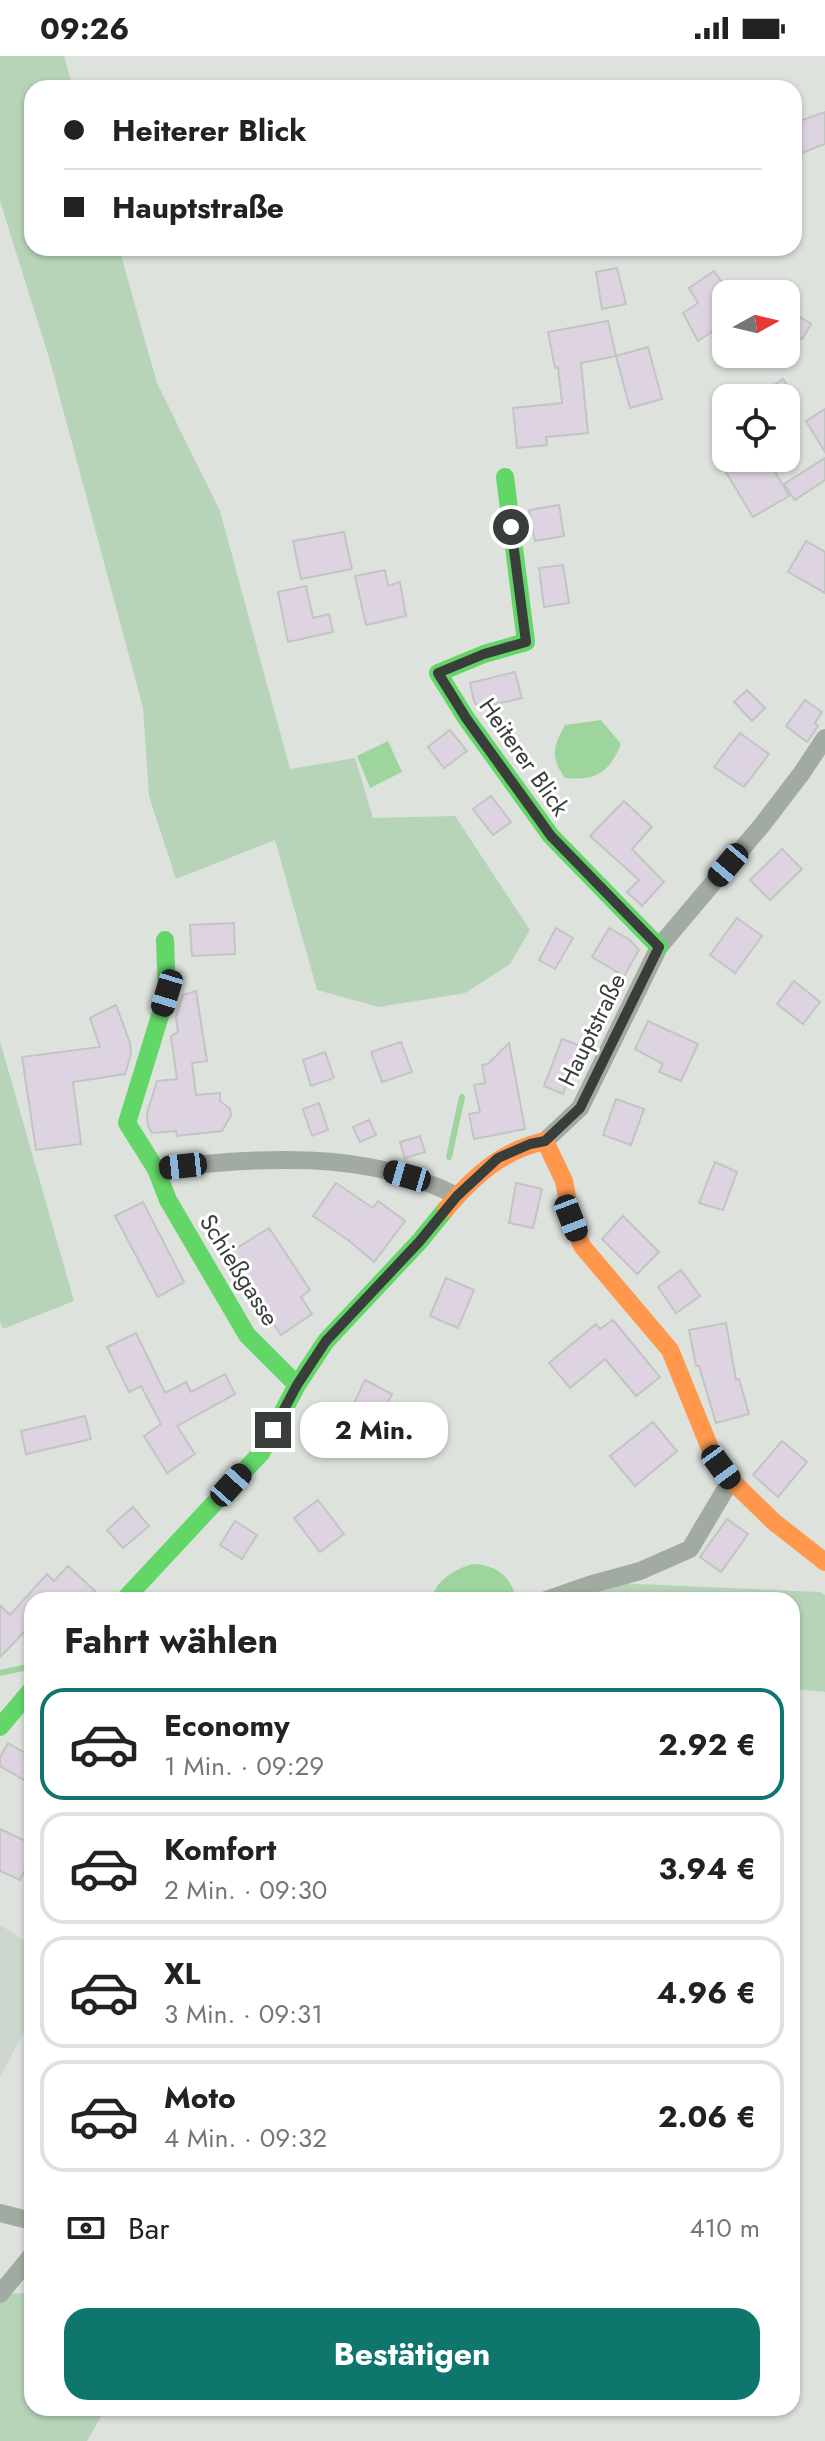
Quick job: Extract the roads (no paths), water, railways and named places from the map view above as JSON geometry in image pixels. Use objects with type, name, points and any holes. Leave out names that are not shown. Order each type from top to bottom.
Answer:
[{"type":"street","name":"Heiterer Blick","points":[[505,477],[526,642],[484,654],[438,673],[466,718],[551,836],[659,947]]},
{"type":"street","name":"Hauptstraße","points":[[131,1592],[261,1453],[297,1385],[326,1341],[419,1242],[457,1196],[498,1158],[545,1141],[580,1108],[659,947],[762,825],[825,738]]},
{"type":"street","name":"Schießgasse","points":[[165,940],[167,993],[127,1123],[156,1169],[168,1200],[247,1335],[297,1385]]},
{"type":"street","points":[[545,1141],[564,1181],[571,1218],[582,1246],[670,1350],[712,1453],[731,1480],[774,1522],[825,1562]]},
{"type":"street","points":[[156,1169],[237,1160],[320,1161],[380,1168],[434,1184],[457,1196]]},
{"type":"street","points":[[569,1592],[640,1571],[690,1549],[731,1480]]},
{"type":"street","points":[[0,1727],[24,1698]]},
{"type":"street","points":[[0,2213],[24,2219]]},
{"type":"street","points":[[0,2294],[24,2265]]},
{"type":"waterway","points":[[449,1157],[462,1097]]},
{"type":"waterway","points":[[0,1673],[24,1668]]}]
